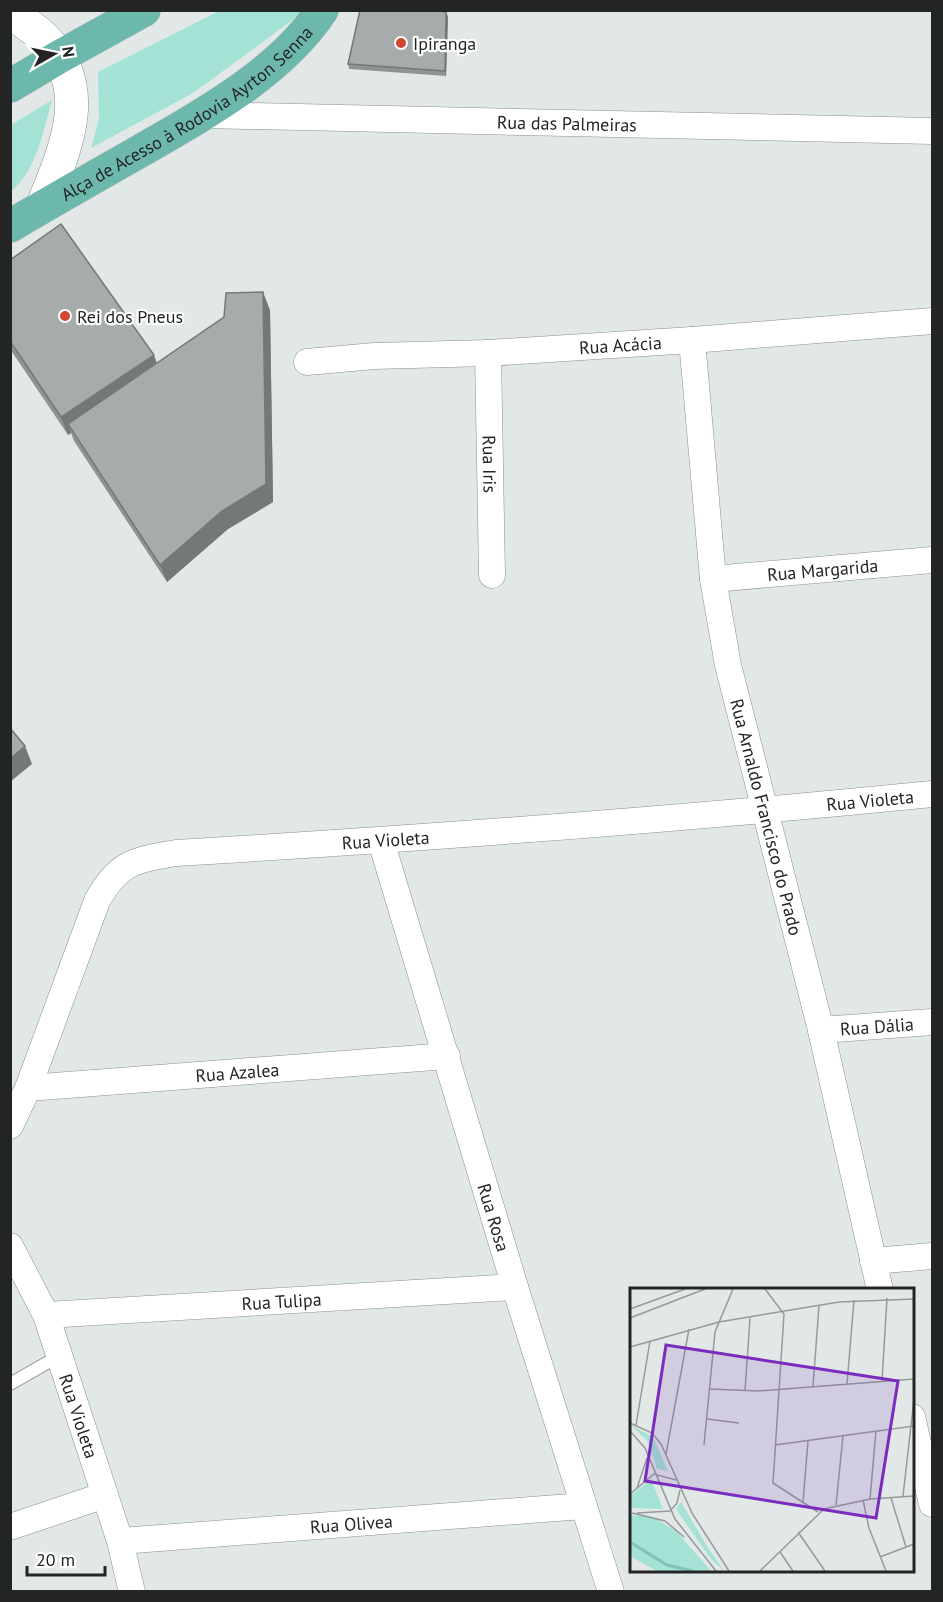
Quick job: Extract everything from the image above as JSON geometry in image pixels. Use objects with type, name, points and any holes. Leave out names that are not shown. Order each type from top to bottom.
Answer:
[{"type":"highway","points":[[10,86],[144,10]]},
{"type":"highway","name":"Alça de Acesso à Rodovia Ayrton Senna","points":[[10,226],[203,115],[266,69],[311,27],[322,10]]},
{"type":"main road","points":[[10,12],[44,38],[59,57],[70,82],[72,102],[70,128],[64,152],[42,207]]},
{"type":"street","name":"Rua das Palmeiras","points":[[203,115],[933,131]]},
{"type":"street","name":"Rua Acácia","points":[[307,363],[374,356],[488,353],[692,340],[933,321]]},
{"type":"street","name":"Rua Arnaldo Francisco do Prado","points":[[692,340],[713,579],[728,664],[821,1030],[880,1288]]},
{"type":"street","name":"Rua Iris","points":[[488,353],[492,575]]},
{"type":"street","name":"Rua Margarida","points":[[713,579],[933,560]]},
{"type":"street","name":"Rua Violeta","points":[[10,1126],[28,1088],[97,901],[108,882],[126,866],[144,859],[176,853],[381,841],[933,794]]},
{"type":"street","name":"Rua Rosa","points":[[381,841],[515,1287],[611,1592]]},
{"type":"street","name":"Rua Dália","points":[[821,1030],[933,1022]]},
{"type":"street","name":"Rua Azalea","points":[[28,1088],[447,1056]]},
{"type":"street","name":"Rua Violeta","points":[[10,1246],[46,1315],[120,1541],[132,1592]]},
{"type":"street","points":[[873,1261],[933,1256]]},
{"type":"street","name":"Rua Tulipa","points":[[46,1315],[515,1287]]},
{"type":"street","points":[[913,1421],[932,1496]]},
{"type":"street","points":[[10,1527],[105,1495]]},
{"type":"street","name":"Rua Olivea","points":[[120,1541],[584,1506]]},
{"type":"lane","points":[[10,1384],[59,1356]]},
{"type":"green space","points":[[219,11],[305,11],[193,93],[91,148],[99,119],[98,72]]},
{"type":"green space","points":[[52,100],[33,161],[20,183],[11,192],[11,125]]},
{"type":"building","name":"Ipiranga","points":[[360,10],[446,12],[445,71],[348,64]]},
{"type":"building","name":"Rei dos Pneus","points":[[61,224],[154,355],[61,417],[10,341],[10,260]]},
{"type":"building","points":[[263,292],[266,484],[222,511],[160,565],[68,424],[224,317],[226,293]]},
{"type":"building","points":[[10,728],[25,746],[10,759]]},
{"type":"place","name":"Ipiranga","points":[[401,43]]},
{"type":"place","name":"Rei dos Pneus","points":[[65,316]]}]
